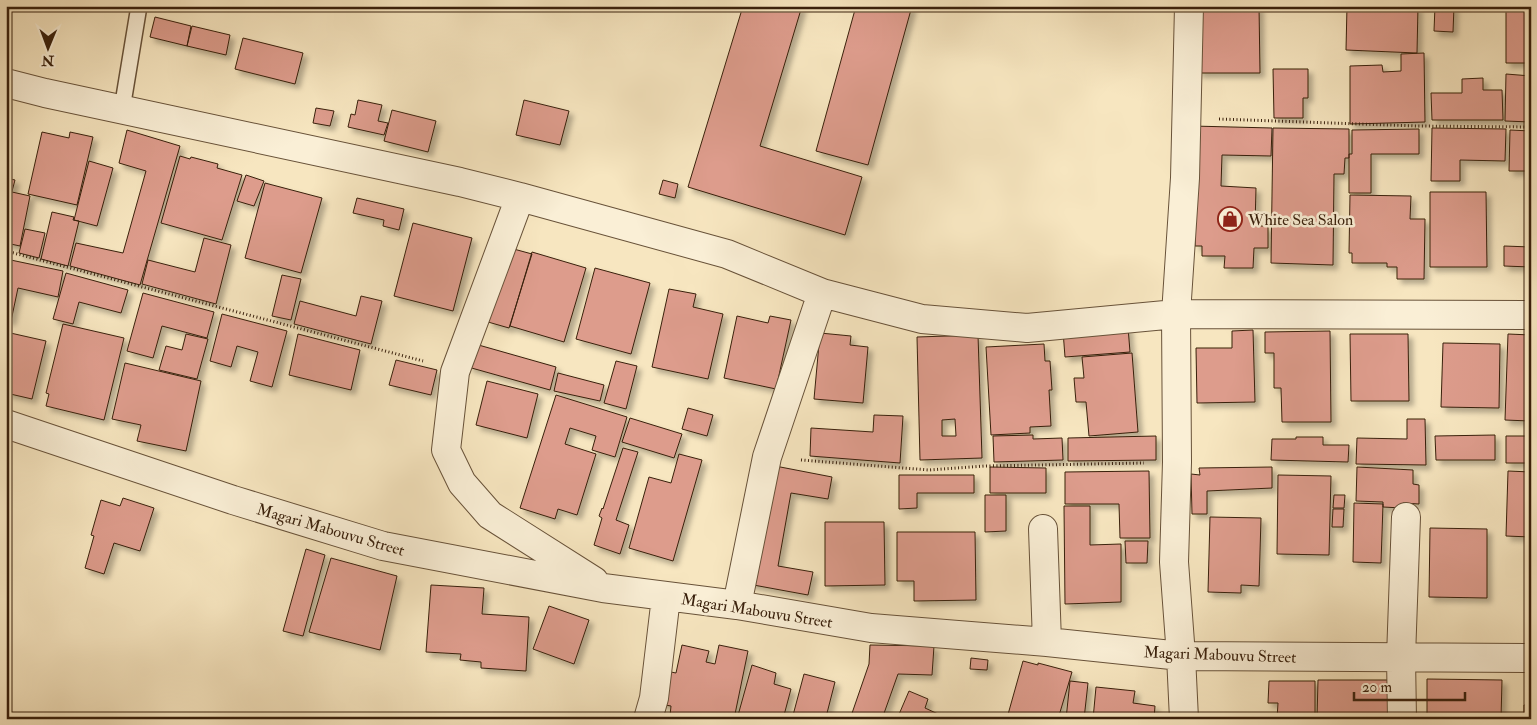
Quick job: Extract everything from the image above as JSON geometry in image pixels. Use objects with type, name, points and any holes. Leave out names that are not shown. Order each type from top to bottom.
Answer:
[{"type":"street","points":[[1184,719],[1174,562],[1177,462],[1176,314],[1185,178],[1189,6]]},
{"type":"street","points":[[6,83],[451,180],[520,197],[726,254],[822,293],[922,319],[1027,328],[1176,314],[1531,315]]},
{"type":"street","points":[[520,197],[454,372],[446,450],[462,482],[490,515],[603,588]]},
{"type":"street","points":[[737,605],[767,457],[822,293]]},
{"type":"street","name":"Magari Mabouvu Street","points":[[6,424],[233,500],[383,546],[603,588],[737,605],[871,628],[1047,642],[1181,656],[1531,658]]},
{"type":"street","points":[[1402,719],[1401,657],[1406,518]]},
{"type":"street","points":[[1043,529],[1047,642]]},
{"type":"street","points":[[648,719],[654,698],[666,597]]},
{"type":"lane","points":[[122,109],[139,6]]},
{"type":"path","points":[[1186,118],[1416,126],[1531,127]]},
{"type":"path","points":[[6,251],[411,357],[454,372]]},
{"type":"path","points":[[767,457],[929,470],[985,466],[1177,462]]},
{"type":"building","points":[[743,6],[802,6],[760,146],[862,177],[845,235],[688,187]]},
{"type":"building","points":[[856,6],[912,6],[868,165],[816,151]]},
{"type":"building","points":[[1206,6],[1259,6],[1260,73],[1198,73],[1197,15]]},
{"type":"building","points":[[1347,6],[1418,6],[1417,53],[1346,50]]},
{"type":"building","points":[[1435,6],[1454,6],[1453,32],[1434,31]]},
{"type":"building","points":[[1506,6],[1531,6],[1531,63],[1506,63]]},
{"type":"building","points":[[155,17],[191,26],[187,46],[150,37]]},
{"type":"building","points":[[192,26],[230,35],[226,55],[187,46]]},
{"type":"building","points":[[243,38],[303,53],[295,84],[235,69]]},
{"type":"building","points":[[1424,53],[1425,122],[1350,124],[1350,66],[1382,65],[1383,72],[1401,71],[1401,54]]},
{"type":"building","points":[[1273,69],[1308,69],[1308,98],[1303,98],[1303,118],[1274,118]]},
{"type":"building","points":[[1506,74],[1531,76],[1531,122],[1505,121]]},
{"type":"building","points":[[1483,78],[1483,90],[1502,90],[1503,120],[1432,120],[1431,93],[1462,93],[1462,79]]},
{"type":"building","points":[[358,100],[382,105],[378,121],[388,123],[384,135],[348,127],[351,114],[355,115]]},
{"type":"building","points":[[524,100],[569,111],[560,145],[516,135]]},
{"type":"building","points":[[316,108],[334,111],[330,126],[313,123]]},
{"type":"building","points":[[392,110],[436,121],[428,152],[384,141]]},
{"type":"building","points":[[1192,126],[1272,128],[1271,156],[1222,155],[1221,186],[1256,188],[1255,226],[1268,226],[1268,248],[1254,248],[1253,268],[1224,268],[1225,256],[1202,256],[1202,246],[1195,246],[1197,185]]},
{"type":"building","points":[[1273,128],[1349,129],[1349,158],[1345,158],[1344,174],[1334,174],[1333,265],[1271,263]]},
{"type":"building","points":[[1432,128],[1506,129],[1505,161],[1460,160],[1460,181],[1431,181]]},
{"type":"building","points":[[1419,129],[1419,154],[1371,154],[1371,193],[1349,193],[1349,154],[1352,154],[1352,130]]},
{"type":"building","points":[[127,130],[180,146],[140,285],[70,266],[76,243],[123,253],[146,171],[119,163]]},
{"type":"building","points":[[1510,130],[1531,131],[1531,171],[1509,171]]},
{"type":"building","points":[[42,132],[69,138],[70,132],[93,137],[77,205],[28,194]]},
{"type":"building","points":[[180,156],[218,164],[217,168],[242,175],[222,240],[161,223]]},
{"type":"building","points":[[89,161],[113,168],[97,226],[74,220]]},
{"type":"building","points":[[246,175],[264,181],[254,206],[237,201]]},
{"type":"building","points":[[6,178],[15,180],[6,214]]},
{"type":"building","points":[[663,180],[678,184],[675,198],[659,194]]},
{"type":"building","points":[[265,183],[322,198],[301,273],[245,258]]},
{"type":"building","points":[[12,192],[30,196],[20,246],[6,243],[9,222],[6,219]]},
{"type":"building","points":[[1430,192],[1486,192],[1487,267],[1430,267]]},
{"type":"building","points":[[1350,195],[1411,196],[1410,219],[1425,219],[1424,279],[1397,279],[1397,267],[1387,267],[1387,263],[1352,263],[1352,253],[1349,253]]},
{"type":"building","points":[[357,198],[404,209],[399,230],[383,226],[384,220],[353,213]]},
{"type":"building","points":[[52,212],[74,217],[73,220],[79,221],[68,266],[41,259]]},
{"type":"building","points":[[413,223],[472,238],[453,311],[394,296]]},
{"type":"building","points":[[25,229],[45,233],[39,258],[19,253]]},
{"type":"building","points":[[204,238],[231,245],[216,304],[142,284],[148,260],[195,272]]},
{"type":"building","points":[[1504,246],[1531,247],[1531,267],[1504,266]]},
{"type":"building","points":[[510,248],[532,254],[509,328],[488,322]]},
{"type":"building","points":[[532,252],[586,268],[564,342],[510,326]]},
{"type":"building","points":[[6,259],[63,271],[58,297],[18,288],[11,321],[6,320]]},
{"type":"building","points":[[595,268],[650,283],[631,354],[576,339]]},
{"type":"building","points":[[66,273],[128,290],[121,313],[79,302],[73,324],[53,319]]},
{"type":"building","points":[[282,275],[301,279],[291,320],[272,316]]},
{"type":"building","points":[[669,289],[696,294],[693,307],[723,314],[708,379],[652,367]]},
{"type":"building","points":[[143,293],[214,312],[207,338],[162,326],[153,358],[127,351]]},
{"type":"building","points":[[361,296],[382,301],[371,344],[294,324],[300,301],[356,316]]},
{"type":"building","points":[[222,314],[287,331],[272,387],[250,381],[258,352],[237,346],[231,367],[210,361]]},
{"type":"building","points":[[737,316],[768,323],[770,316],[791,320],[776,389],[724,378]]},
{"type":"building","points":[[63,324],[124,338],[104,420],[46,406],[49,394],[46,393]]},
{"type":"building","points":[[1128,327],[1130,352],[1065,357],[1063,331]]},
{"type":"building","points":[[1253,330],[1255,402],[1197,403],[1196,348],[1232,348],[1232,331]]},
{"type":"building","points":[[1330,331],[1331,422],[1282,422],[1281,388],[1274,388],[1274,353],[1265,353],[1265,332]]},
{"type":"building","points":[[6,332],[46,341],[32,399],[6,393]]},
{"type":"building","points":[[820,333],[851,336],[850,345],[868,347],[863,403],[814,399]]},
{"type":"building","points":[[186,334],[208,339],[197,379],[159,370],[166,346],[182,350]]},
{"type":"building","points":[[298,334],[360,350],[351,390],[289,375]]},
{"type":"building","points":[[1350,334],[1408,334],[1409,401],[1351,401]]},
{"type":"building","points":[[1508,334],[1531,335],[1530,421],[1505,420]]},
{"type":"building","points":[[978,335],[982,458],[920,460],[917,337]],"holes":[[[955,419],[956,436],[942,436],[942,420]]]},
{"type":"building","points":[[1443,343],[1500,344],[1499,408],[1441,407]]},
{"type":"building","points":[[475,344],[556,367],[550,390],[468,367]]},
{"type":"building","points":[[1044,344],[1045,361],[1050,361],[1052,390],[1049,390],[1051,426],[1030,427],[1030,433],[991,435],[986,347]]},
{"type":"building","points":[[1132,353],[1138,432],[1089,436],[1086,402],[1076,402],[1074,378],[1084,378],[1082,357]]},
{"type":"building","points":[[396,360],[437,370],[431,395],[389,385]]},
{"type":"building","points":[[616,361],[637,366],[626,409],[604,403]]},
{"type":"building","points":[[125,363],[201,381],[186,451],[137,441],[141,425],[112,419]]},
{"type":"building","points":[[558,373],[604,385],[600,401],[554,391]]},
{"type":"building","points":[[487,381],[538,394],[527,438],[476,425]]},
{"type":"building","points":[[556,395],[627,417],[615,457],[592,450],[596,436],[570,428],[565,444],[596,454],[577,515],[558,509],[555,519],[520,508]]},
{"type":"building","points":[[688,408],[713,415],[707,436],[682,429]]},
{"type":"building","points":[[874,415],[903,416],[900,463],[810,456],[811,428],[873,432]]},
{"type":"building","points":[[630,418],[682,434],[674,458],[622,442]]},
{"type":"building","points":[[1407,419],[1425,419],[1426,465],[1356,464],[1357,438],[1407,439]]},
{"type":"building","points":[[1033,435],[1033,439],[1062,438],[1063,460],[994,462],[993,436]]},
{"type":"building","points":[[1495,435],[1495,460],[1436,460],[1435,436]]},
{"type":"building","points":[[1156,436],[1156,460],[1068,461],[1068,438]]},
{"type":"building","points":[[1506,436],[1531,436],[1531,463],[1506,463]]},
{"type":"building","points":[[1296,437],[1323,437],[1323,445],[1349,445],[1348,462],[1271,460],[1272,439],[1296,439]]},
{"type":"building","points":[[623,448],[638,452],[616,520],[629,525],[620,554],[594,545],[602,518],[599,516]]},
{"type":"building","points":[[679,454],[702,460],[673,561],[629,548],[649,477],[671,483]]},
{"type":"building","points":[[770,465],[832,477],[828,499],[791,493],[778,566],[813,572],[808,595],[748,584]]},
{"type":"building","points":[[990,467],[1046,468],[1046,493],[990,493]]},
{"type":"building","points":[[1272,467],[1272,488],[1207,491],[1207,514],[1192,514],[1191,474],[1200,475],[1199,468]]},
{"type":"building","points":[[1357,467],[1413,470],[1413,484],[1419,485],[1419,504],[1403,503],[1402,508],[1383,507],[1383,502],[1356,501]]},
{"type":"building","points":[[1149,471],[1150,538],[1120,538],[1119,504],[1065,504],[1065,472]]},
{"type":"building","points":[[1508,471],[1531,472],[1531,537],[1506,536]]},
{"type":"building","points":[[899,475],[974,475],[974,493],[917,493],[917,508],[899,509]]},
{"type":"building","points":[[1278,475],[1331,476],[1329,555],[1277,554]]},
{"type":"building","points":[[985,495],[1006,495],[1006,531],[985,532]]},
{"type":"building","points":[[1334,495],[1345,495],[1344,508],[1333,508]]},
{"type":"building","points":[[123,498],[154,508],[140,551],[114,543],[104,574],[85,568],[94,536],[91,535],[101,500],[120,506]]},
{"type":"building","points":[[1354,503],[1383,504],[1381,563],[1353,562]]},
{"type":"building","points":[[1064,506],[1090,506],[1090,545],[1121,544],[1121,602],[1065,604]]},
{"type":"building","points":[[1333,509],[1344,509],[1343,527],[1332,527]]},
{"type":"building","points":[[1210,517],[1261,518],[1259,586],[1241,585],[1241,593],[1208,592]]},
{"type":"building","points":[[825,522],[884,522],[885,585],[825,586]]},
{"type":"building","points":[[1430,528],[1487,529],[1487,598],[1429,597]]},
{"type":"building","points":[[897,532],[975,532],[976,600],[914,601],[914,581],[897,581]]},
{"type":"building","points":[[1125,541],[1148,541],[1147,563],[1126,563]]},
{"type":"building","points":[[306,549],[325,555],[303,636],[283,631]]},
{"type":"building","points":[[331,558],[397,576],[380,650],[309,632]]},
{"type":"building","points":[[431,585],[484,588],[482,614],[529,617],[526,671],[481,668],[481,662],[460,660],[461,654],[426,652]]},
{"type":"building","points":[[549,606],[589,620],[574,664],[533,649]]},
{"type":"building","points":[[682,645],[709,651],[706,662],[715,664],[719,645],[748,651],[734,719],[684,719],[670,716],[671,706],[659,704],[666,671],[676,673]]},
{"type":"building","points":[[870,645],[934,646],[932,675],[898,674],[882,719],[850,719],[869,664]]},
{"type":"building","points":[[971,658],[988,660],[987,670],[970,669]]},
{"type":"building","points":[[1023,661],[1072,672],[1058,719],[1007,718]]},
{"type":"building","points":[[752,665],[776,673],[774,684],[791,689],[783,719],[737,719]]},
{"type":"building","points":[[804,674],[835,682],[826,717],[836,719],[792,719]]},
{"type":"building","points":[[1427,679],[1502,680],[1501,719],[1427,719]]},
{"type":"building","points":[[1318,680],[1389,680],[1388,719],[1317,719]]},
{"type":"building","points":[[1070,681],[1088,683],[1084,719],[1066,719]]},
{"type":"building","points":[[1269,681],[1315,681],[1315,719],[1277,719],[1278,703],[1268,703]]},
{"type":"building","points":[[1096,687],[1135,691],[1133,703],[1155,706],[1154,719],[1093,719]]},
{"type":"building","points":[[909,691],[928,699],[925,708],[949,719],[897,719]]},
{"type":"building","points":[[1524,705],[1531,705],[1531,719],[1524,719]]},
{"type":"place","name":"White Sea Salon","points":[[1230,219]]}]
